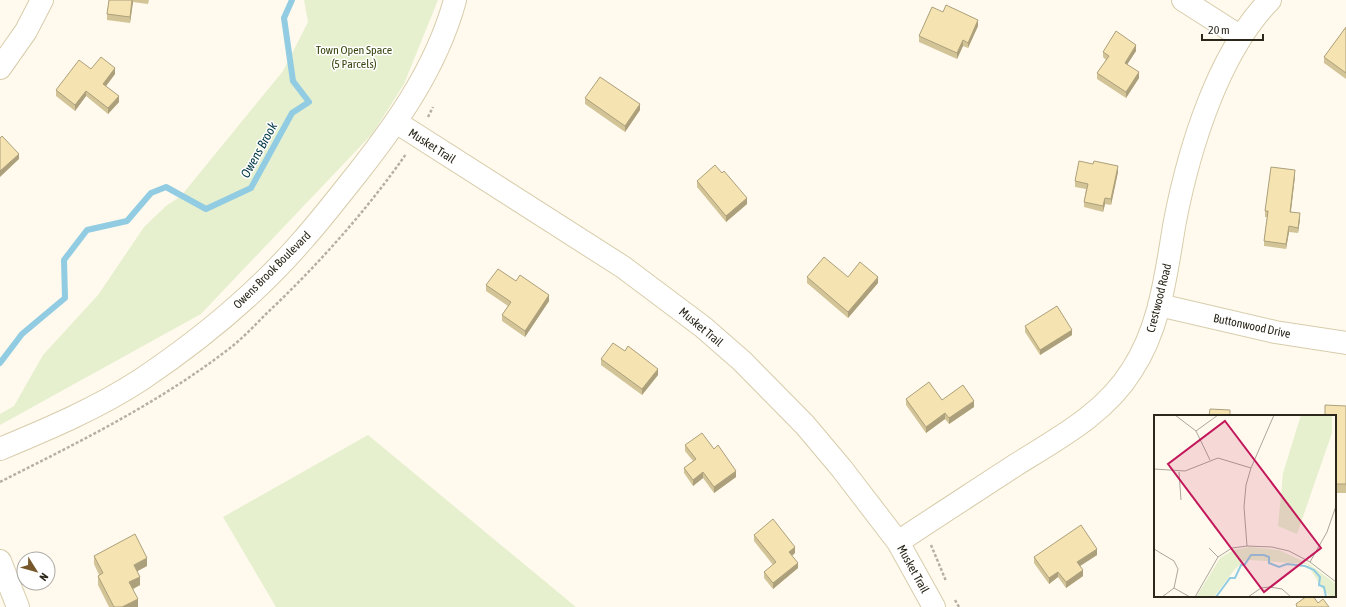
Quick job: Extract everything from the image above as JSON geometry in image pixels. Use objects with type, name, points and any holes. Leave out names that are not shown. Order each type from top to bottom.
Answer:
[{"type":"street","points":[[0,68],[26,31],[42,0]]},
{"type":"street","name":"Owens Brook Boulevard","points":[[0,449],[73,418],[141,380],[212,328],[260,285],[302,242],[396,122],[442,39],[455,0]]},
{"type":"street","points":[[1183,0],[1241,37]]},
{"type":"street","name":"Crestwood Road","points":[[898,542],[1084,421],[1112,396],[1132,371],[1148,342],[1159,305],[1178,205],[1198,133],[1215,86],[1241,37],[1270,0]]},
{"type":"street","name":"Musket Trail","points":[[396,122],[623,267],[704,326],[742,361],[805,425],[842,469],[898,542],[934,607]]},
{"type":"street","name":"Buttonwood Drive","points":[[1159,305],[1275,332],[1346,343]]},
{"type":"street","points":[[0,561],[18,607]]},
{"type":"path","points":[[931,544],[936,560],[949,587]]},
{"type":"path","points":[[952,594],[959,607]]},
{"type":"green space","name":"Town Open Space (5 Parcels)","points":[[304,0],[438,0],[404,84],[373,133],[201,314],[0,425],[0,414],[14,406],[43,355],[98,295],[144,227],[166,206],[181,196],[283,71],[308,22]]},
{"type":"green space","points":[[368,435],[576,607],[276,607],[223,517]]},
{"type":"building","points":[[109,0],[132,0],[130,17],[107,14]]},
{"type":"building","points":[[946,5],[978,20],[968,43],[963,40],[957,53],[919,36],[932,7],[943,12]]},
{"type":"building","points":[[1346,27],[1346,73],[1324,57]]},
{"type":"building","points":[[1116,31],[1136,45],[1125,63],[1139,72],[1126,92],[1097,73],[1109,56],[1103,52]]},
{"type":"building","points":[[101,57],[115,68],[103,84],[119,96],[108,108],[86,91],[75,105],[56,90],[79,60],[91,69]]},
{"type":"building","points":[[600,77],[640,104],[625,126],[585,98]]},
{"type":"building","points":[[2,136],[19,154],[0,171],[0,138]]},
{"type":"building","points":[[1079,161],[1093,164],[1094,161],[1118,166],[1111,199],[1105,198],[1103,206],[1084,202],[1088,184],[1075,181]]},
{"type":"building","points":[[715,165],[722,173],[724,171],[747,198],[726,216],[697,181]]},
{"type":"building","points":[[1271,167],[1295,170],[1290,212],[1300,213],[1298,228],[1289,226],[1286,244],[1264,241],[1268,211],[1265,211]]},
{"type":"building","points":[[824,257],[848,277],[860,262],[878,277],[848,312],[807,277]]},
{"type":"building","points":[[498,269],[516,281],[520,275],[549,295],[525,331],[502,315],[511,302],[486,285]]},
{"type":"building","points":[[1057,306],[1072,330],[1040,350],[1025,326]]},
{"type":"building","points":[[613,343],[625,351],[628,346],[658,369],[642,389],[601,359]]},
{"type":"building","points":[[929,382],[942,400],[963,385],[974,401],[949,418],[945,413],[926,427],[906,399]]},
{"type":"building","points":[[1325,405],[1346,406],[1346,484],[1336,484],[1336,415],[1325,415]]},
{"type":"building","points":[[1210,409],[1230,410],[1230,415],[1209,415]]},
{"type":"building","points":[[702,433],[714,449],[718,445],[736,471],[714,487],[703,472],[693,480],[684,468],[696,459],[685,445]]},
{"type":"building","points":[[773,519],[795,547],[789,552],[798,563],[773,583],[764,572],[776,562],[754,535]]},
{"type":"building","points":[[1081,525],[1097,549],[1077,562],[1083,570],[1066,582],[1058,572],[1049,578],[1034,557]]},
{"type":"building","points":[[135,534],[147,558],[134,565],[140,577],[129,582],[138,599],[122,607],[114,607],[98,576],[103,573],[94,556]]},
{"type":"building","points":[[1306,597],[1314,597],[1318,603],[1323,599],[1329,607],[1297,607],[1296,604]]},
{"type":"waterway","name":"Owens Brook","points":[[0,363],[22,334],[65,298],[64,260],[87,230],[127,221],[151,193],[166,187],[206,209],[251,188],[292,113],[309,102],[293,81],[284,18],[292,0]]}]
